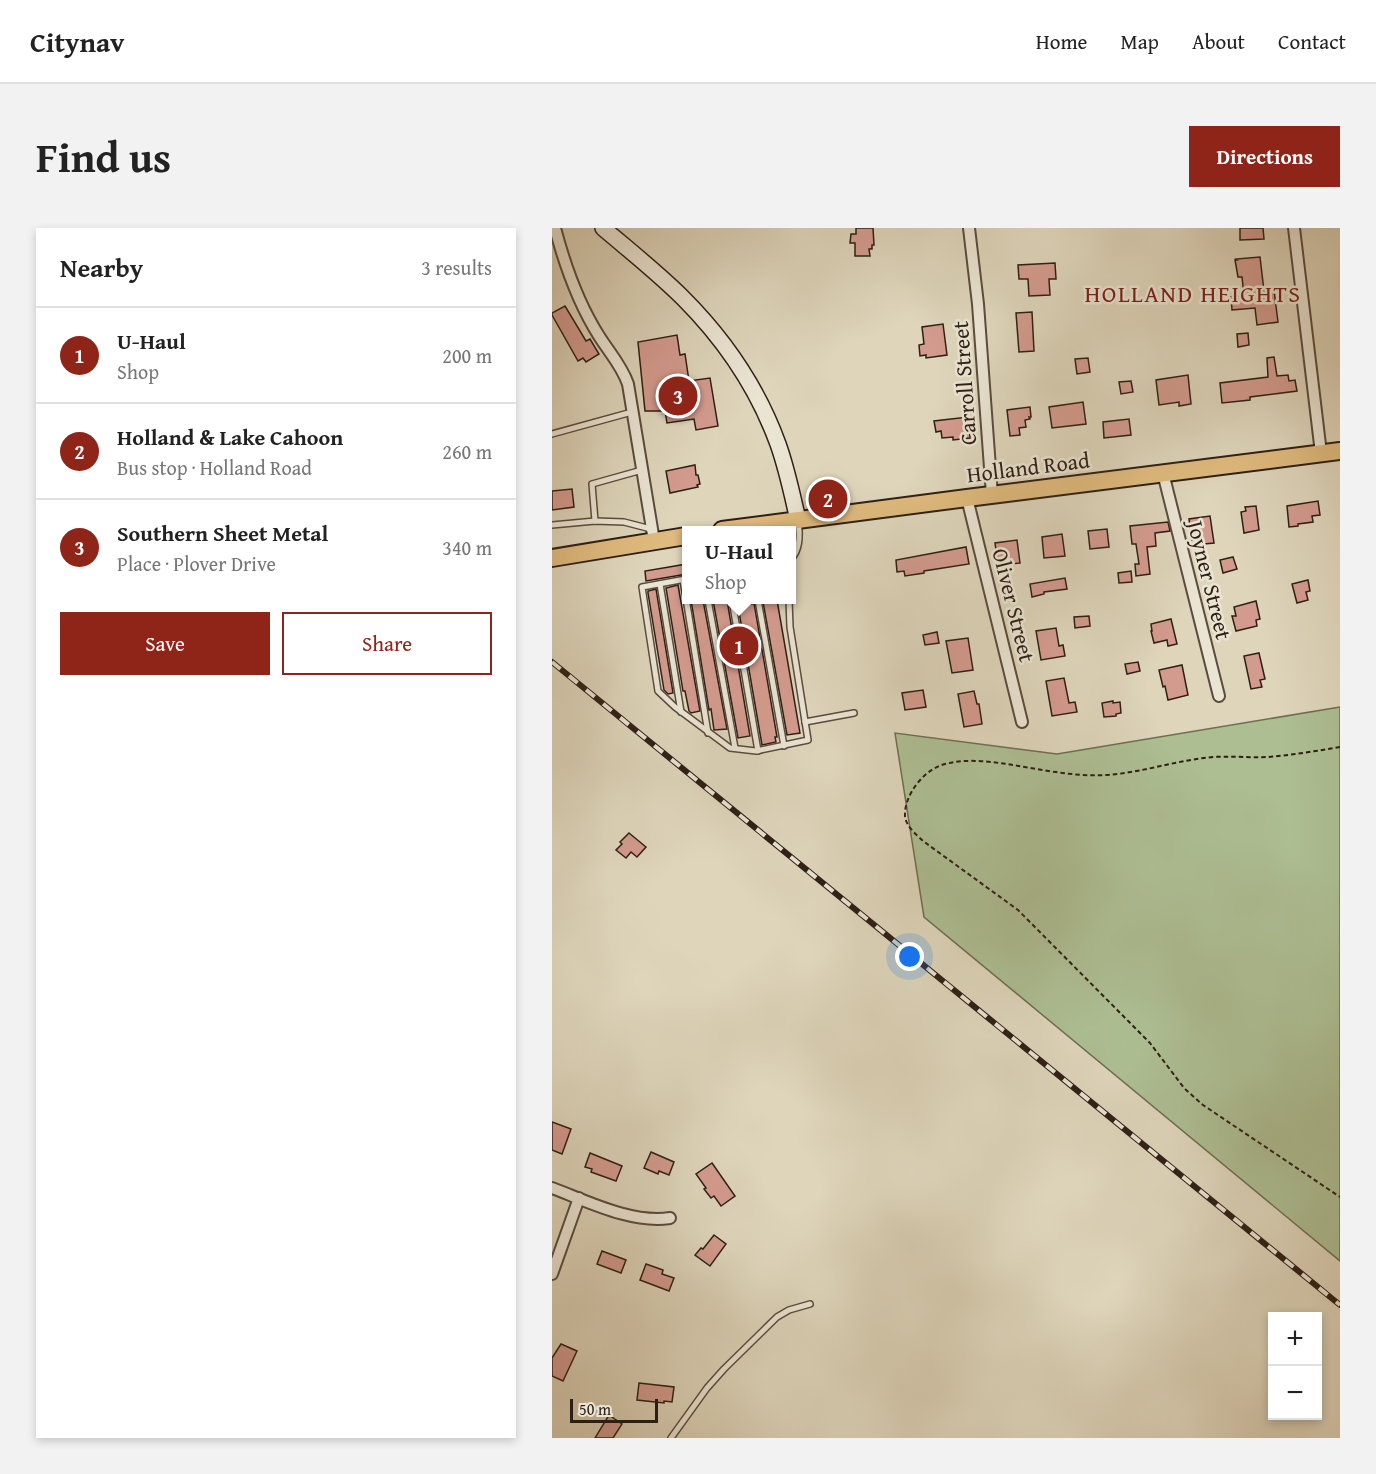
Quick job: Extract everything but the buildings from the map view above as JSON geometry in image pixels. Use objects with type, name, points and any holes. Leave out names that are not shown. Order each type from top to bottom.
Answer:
[{"type":"main road","name":"Holland Road","points":[[757,526],[1340,451]]},
{"type":"main road","points":[[552,558],[653,535],[682,536]]},
{"type":"street","points":[[555,228],[562,256],[584,309],[628,384],[653,535]]},
{"type":"street","points":[[603,228],[684,300],[728,351],[751,387],[778,444],[798,520]]},
{"type":"street","name":"Carroll Street","points":[[969,228],[978,304],[992,495]]},
{"type":"street","points":[[1294,228],[1321,453]]},
{"type":"street","name":"Joyner Street","points":[[1163,473],[1220,696]]},
{"type":"street","name":"Oliver Street","points":[[967,498],[1022,722]]},
{"type":"street","points":[[552,1188],[631,1217],[670,1218]]},
{"type":"street","points":[[552,1274],[579,1198]]},
{"type":"lane","points":[[552,434],[632,412]]},
{"type":"lane","points":[[595,521],[592,484],[642,470]]},
{"type":"lane","points":[[796,552],[799,542],[798,520]]},
{"type":"lane","points":[[552,525],[595,521],[624,522],[653,535]]},
{"type":"lane","points":[[682,580],[642,587],[658,691],[681,712],[730,748],[758,751],[808,740],[790,627],[789,604]]},
{"type":"lane","points":[[660,584],[681,712]]},
{"type":"lane","points":[[689,604],[708,733]]},
{"type":"lane","points":[[709,604],[735,748]]},
{"type":"lane","points":[[733,604],[758,751]]},
{"type":"lane","points":[[759,604],[784,746]]},
{"type":"lane","points":[[805,722],[854,713]]},
{"type":"lane","points":[[672,1438],[707,1388],[777,1317],[789,1310],[810,1304]]},
{"type":"path","points":[[1340,747],[1267,757],[1206,758],[1104,775],[962,761],[941,765],[923,777],[908,801],[905,816],[912,830],[923,841],[1018,909],[1150,1043],[1184,1088],[1203,1105],[1340,1197]]},
{"type":"green space","points":[[1340,707],[1340,1261],[924,917],[895,733],[1057,754]]},
{"type":"railway","points":[[552,662],[1340,1305]]},
{"type":"place","name":"Southern Sheet Metal","points":[[678,396]]},
{"type":"place","name":"Holland & Lake Cahoon","points":[[828,499]]},
{"type":"place","name":"U-Haul","points":[[739,646]]},
{"type":"district","name":"HOLLAND HEIGHTS","points":[[1193,293]]}]
